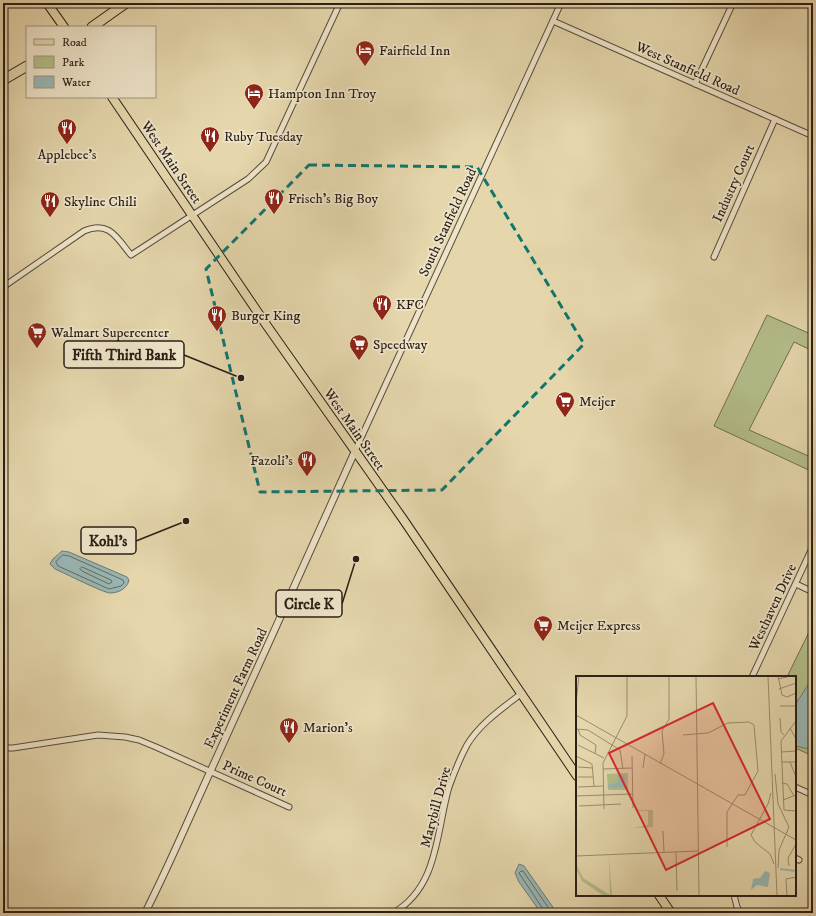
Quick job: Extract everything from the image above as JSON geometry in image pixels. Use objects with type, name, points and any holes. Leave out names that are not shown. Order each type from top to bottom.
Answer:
[{"type":"highway","points":[[93,26],[126,3]]},
{"type":"highway","points":[[3,80],[26,67]]},
{"type":"main road","points":[[47,3],[63,26]]},
{"type":"main road","name":"West Main Street","points":[[113,98],[265,323],[355,450],[522,693],[576,774]]},
{"type":"main road","points":[[660,896],[671,913]]},
{"type":"street","points":[[3,287],[84,231],[93,227],[104,228],[111,231],[131,255],[248,179],[266,162],[340,3]]},
{"type":"street","name":"South Stanfield Road","points":[[355,450],[561,3]]},
{"type":"street","points":[[695,84],[733,3]]},
{"type":"street","name":"West Stanfield Road","points":[[553,21],[813,136]]},
{"type":"street","name":"Industry Court","points":[[714,257],[775,119]]},
{"type":"street","name":"Experiment Farm Road","points":[[145,913],[164,876],[355,450]]},
{"type":"street","name":"Westhaven Drive","points":[[752,676],[813,546]]},
{"type":"street","points":[[796,584],[813,592]]},
{"type":"street","name":"Marybill Drive","points":[[392,913],[401,908],[413,897],[433,860],[449,788],[457,765],[468,744],[493,716],[522,693]]},
{"type":"street","name":"Prime Court","points":[[3,748],[13,748],[98,735],[109,735],[139,740],[289,807]]},
{"type":"street","points":[[796,787],[813,795]]},
{"type":"street","points":[[734,896],[737,907],[741,913]]},
{"type":"highlighted area","points":[[309,165],[477,167],[584,344],[442,490],[260,492],[206,269]]},
{"type":"green space","points":[[767,315],[813,335],[813,351],[794,342],[749,430],[813,458],[813,472],[714,426]]},
{"type":"green space","points":[[810,630],[813,631],[813,756],[796,748],[796,676],[787,676]]},
{"type":"water","points":[[62,551],[69,552],[127,577],[129,580],[128,583],[122,590],[110,593],[55,569],[50,564]]},
{"type":"water","points":[[813,667],[813,750],[796,746],[796,703],[808,685]]},
{"type":"water","points":[[519,864],[524,866],[557,913],[541,913],[519,882],[515,873]]},
{"type":"place","name":"Fairfield Inn","points":[[365,67]]},
{"type":"place","name":"Hampton Inn Troy","points":[[254,110]]},
{"type":"place","name":"Applebee's","points":[[67,145]]},
{"type":"place","name":"Ruby Tuesday","points":[[210,153]]},
{"type":"place","name":"Frisch's Big Boy","points":[[274,215]]},
{"type":"place","name":"Skyline Chili","points":[[50,218]]},
{"type":"place","name":"KFC","points":[[382,321]]},
{"type":"place","name":"Burger King","points":[[217,332]]},
{"type":"place","name":"Walmart Supercenter","points":[[37,349]]},
{"type":"place","name":"Speedway","points":[[359,361]]},
{"type":"place","name":"Fifth Third Bank","points":[[241,378]]},
{"type":"place","name":"Meijer","points":[[565,418]]},
{"type":"place","name":"Fazoli's","points":[[307,477]]},
{"type":"place","name":"Kohl's","points":[[186,521]]},
{"type":"place","name":"Circle K","points":[[356,559]]},
{"type":"place","name":"Meijer Express","points":[[543,642]]},
{"type":"place","name":"Marion’s","points":[[289,744]]}]
